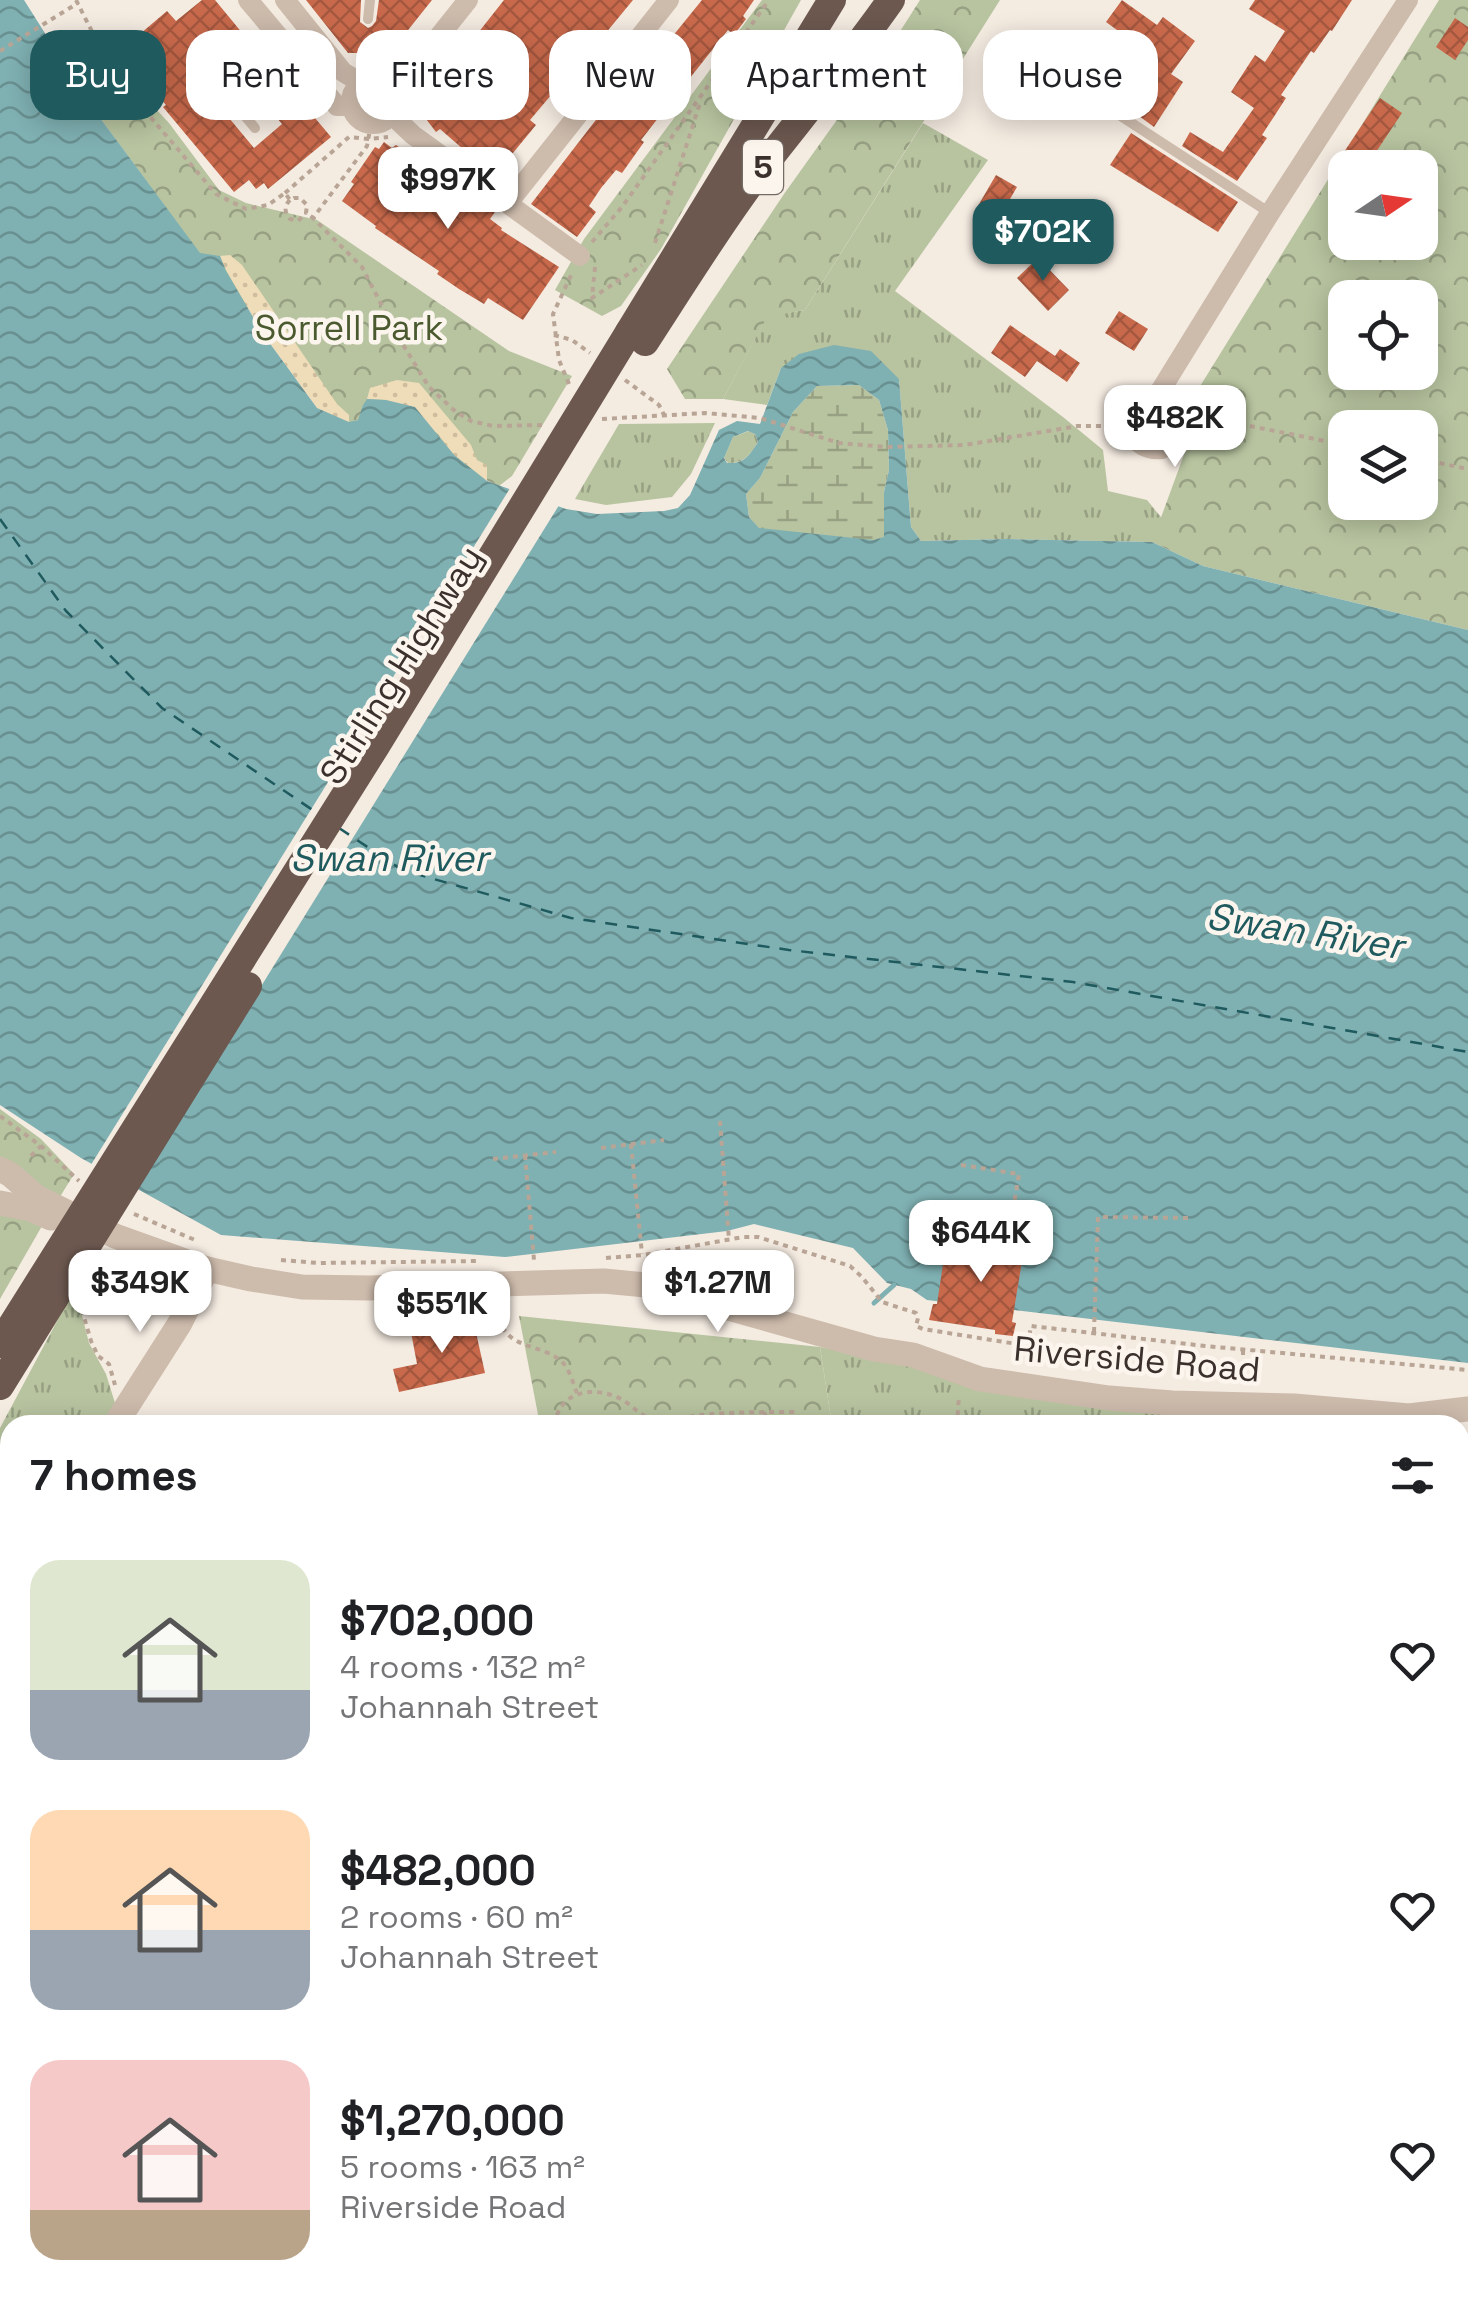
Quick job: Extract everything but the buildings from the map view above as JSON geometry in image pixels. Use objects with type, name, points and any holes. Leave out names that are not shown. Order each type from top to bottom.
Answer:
[{"type":"highway","name":"Stirling Highway","points":[[0,1386],[9,1352],[366,762],[637,337],[832,0]]},
{"type":"highway","name":"Stirling Highway","points":[[637,337],[891,0]]},
{"type":"street","points":[[248,0],[273,30]]},
{"type":"street","points":[[285,0],[343,72],[356,80]]},
{"type":"street","points":[[444,30],[468,0]]},
{"type":"street","points":[[508,203],[670,0]]},
{"type":"street","points":[[1162,388],[1160,406],[1168,441],[1162,449],[1152,450],[1133,438],[1131,430],[1162,388],[1408,0]]},
{"type":"street","points":[[356,89],[351,106],[370,132],[384,120]]},
{"type":"street","points":[[336,105],[351,106]]},
{"type":"street","points":[[397,120],[580,256]]},
{"type":"street","name":"Riverside Road","points":[[0,1170],[58,1210],[115,1236],[206,1265],[270,1297],[645,1297],[918,1373],[1030,1397],[1136,1410],[1234,1415]]},
{"type":"street","name":"Riverside Road","points":[[0,1203],[32,1209],[251,1280],[302,1286],[604,1281],[646,1285],[874,1350],[913,1355],[980,1379],[1172,1404],[1294,1406],[1398,1415]]},
{"type":"street","points":[[121,1415],[180,1323],[206,1265]]},
{"type":"street","name":"Riverside Road","points":[[1420,1415],[1468,1410]]},
{"type":"lane","points":[[368,19],[370,0]]},
{"type":"lane","points":[[248,120],[255,128]]},
{"type":"lane","points":[[1127,120],[1270,213]]},
{"type":"path","points":[[622,206],[769,0]]},
{"type":"path","points":[[0,52],[77,2],[112,73],[216,194],[246,210],[268,205],[285,193],[349,136],[370,132],[394,137]]},
{"type":"path","points":[[656,241],[704,92]]},
{"type":"path","points":[[313,218],[367,146],[370,132]]},
{"type":"path","points":[[285,193],[290,200]]},
{"type":"path","points":[[294,198],[307,205],[306,214],[298,221],[290,219],[285,210],[290,200],[294,198]]},
{"type":"path","points":[[306,214],[362,267],[429,387],[456,412],[493,426],[549,425]]},
{"type":"path","points":[[580,256],[596,260],[592,298],[650,259]]},
{"type":"path","points":[[760,418],[839,443],[886,447],[965,445],[1078,426],[1131,430]]},
{"type":"path","points":[[1162,421],[1179,424],[1215,420],[1328,442]]},
{"type":"path","points":[[1438,463],[1468,469]]},
{"type":"path","points":[[0,1116],[90,1188]]},
{"type":"path","points":[[720,1121],[729,1240]]},
{"type":"path","points":[[601,1148],[664,1140]]},
{"type":"path","points":[[631,1144],[642,1255]]},
{"type":"path","points":[[31,1156],[42,1146]]},
{"type":"path","points":[[493,1159],[556,1152]]},
{"type":"path","points":[[524,1156],[534,1261]]},
{"type":"path","points":[[961,1165],[1018,1174],[1008,1240]]},
{"type":"path","points":[[130,1212],[206,1265]]},
{"type":"path","points":[[1094,1333],[1098,1217],[1192,1218]]},
{"type":"path","points":[[604,1258],[743,1236],[850,1266],[882,1302],[916,1313],[916,1326],[923,1330],[1024,1345],[1028,1343],[1031,1326],[1468,1370]]},
{"type":"path","points":[[272,1259],[318,1264],[485,1261]]},
{"type":"path","points":[[73,1292],[81,1302],[98,1356],[109,1364],[118,1415]]},
{"type":"path","points":[[498,1316],[508,1334],[560,1360],[577,1393]]},
{"type":"path","points":[[1243,1350],[1244,1366]]},
{"type":"path","points":[[556,1415],[577,1393],[602,1392],[616,1396],[644,1415]]},
{"type":"path","points":[[711,1415],[797,1415]]},
{"type":"green space","points":[[762,0],[801,0],[784,30],[740,30]]},
{"type":"green space","points":[[920,0],[1000,0],[963,59],[963,30],[901,30]]},
{"type":"green space","points":[[1439,0],[1468,0],[1468,630],[1203,566],[1152,542],[1185,452],[1179,424],[1328,179],[1328,260],[1438,260],[1438,150],[1346,150]]},
{"type":"green space","points":[[711,68],[711,120],[734,120],[661,249],[621,306],[602,316],[555,290],[584,239],[673,120],[691,120],[691,95]]},
{"type":"green space","name":"Sorrell Park","points":[[101,120],[166,120],[219,190],[246,203],[317,220],[509,351],[572,376],[512,476],[499,486],[358,420],[349,423],[200,254]]},
{"type":"green space","points":[[837,120],[925,120],[805,310],[767,317],[723,399],[685,399],[667,369]]},
{"type":"green space","points":[[923,123],[988,160],[895,291],[1103,450],[1108,491],[1147,500],[1169,527],[1152,542],[921,541],[911,527],[899,379],[781,368],[767,405],[723,399],[767,316],[805,310]]},
{"type":"green space","points":[[859,385],[879,400],[888,430],[884,537],[873,541],[759,529],[749,517],[746,494],[760,478],[793,412],[817,386]]},
{"type":"green space","points":[[715,423],[691,474],[672,497],[606,505],[575,499],[619,424]]},
{"type":"green space","points":[[749,431],[758,442],[755,447],[742,460],[728,463],[724,458],[733,437]]},
{"type":"green space","points":[[0,1109],[41,1139],[74,1174],[58,1200],[0,1159]]},
{"type":"green space","points":[[0,1213],[23,1216],[42,1226],[0,1299]]},
{"type":"green space","points":[[71,1295],[79,1304],[89,1343],[106,1374],[115,1403],[107,1415],[7,1415]]},
{"type":"green space","points":[[519,1316],[820,1347],[830,1415],[538,1415]]},
{"type":"green space","points":[[820,1347],[1168,1415],[830,1415]]},
{"type":"sand","points":[[230,255],[242,265],[337,404],[349,415],[349,423],[317,408],[263,334],[220,256]]},
{"type":"sand","points":[[397,380],[419,383],[471,445],[477,460],[487,465],[487,481],[454,455],[437,433],[386,400],[367,399],[370,388]]},
{"type":"water","name":"Swan River","points":[[0,0],[24,0],[43,30],[30,30],[30,120],[102,120],[200,253],[220,256],[263,334],[317,408],[349,422],[358,420],[367,399],[415,407],[454,455],[487,481],[566,509],[597,514],[664,511],[678,508],[690,495],[719,430],[737,421],[760,424],[781,368],[799,354],[834,345],[871,351],[899,379],[911,527],[921,541],[1152,542],[1203,566],[1468,630],[1468,1363],[927,1300],[911,1289],[887,1283],[853,1248],[754,1224],[727,1231],[505,1257],[221,1235],[81,1158],[0,1105]],"holes":[[[859,385],[879,400],[888,430],[884,537],[873,540],[759,528],[749,517],[746,494],[760,478],[793,412],[817,386]],[[748,431],[755,434],[758,442],[749,455],[727,463],[724,458],[733,437]]]},
{"type":"pier","points":[[512,485],[561,502],[133,1193],[89,1168]]},
{"type":"waterway","points":[[874,1303],[894,1285]]},
{"type":"ferry route","points":[[0,519],[66,611],[162,708],[320,815]]},
{"type":"ferry route","points":[[339,828],[402,870],[571,918],[789,950],[1073,982],[1468,1052]]}]
